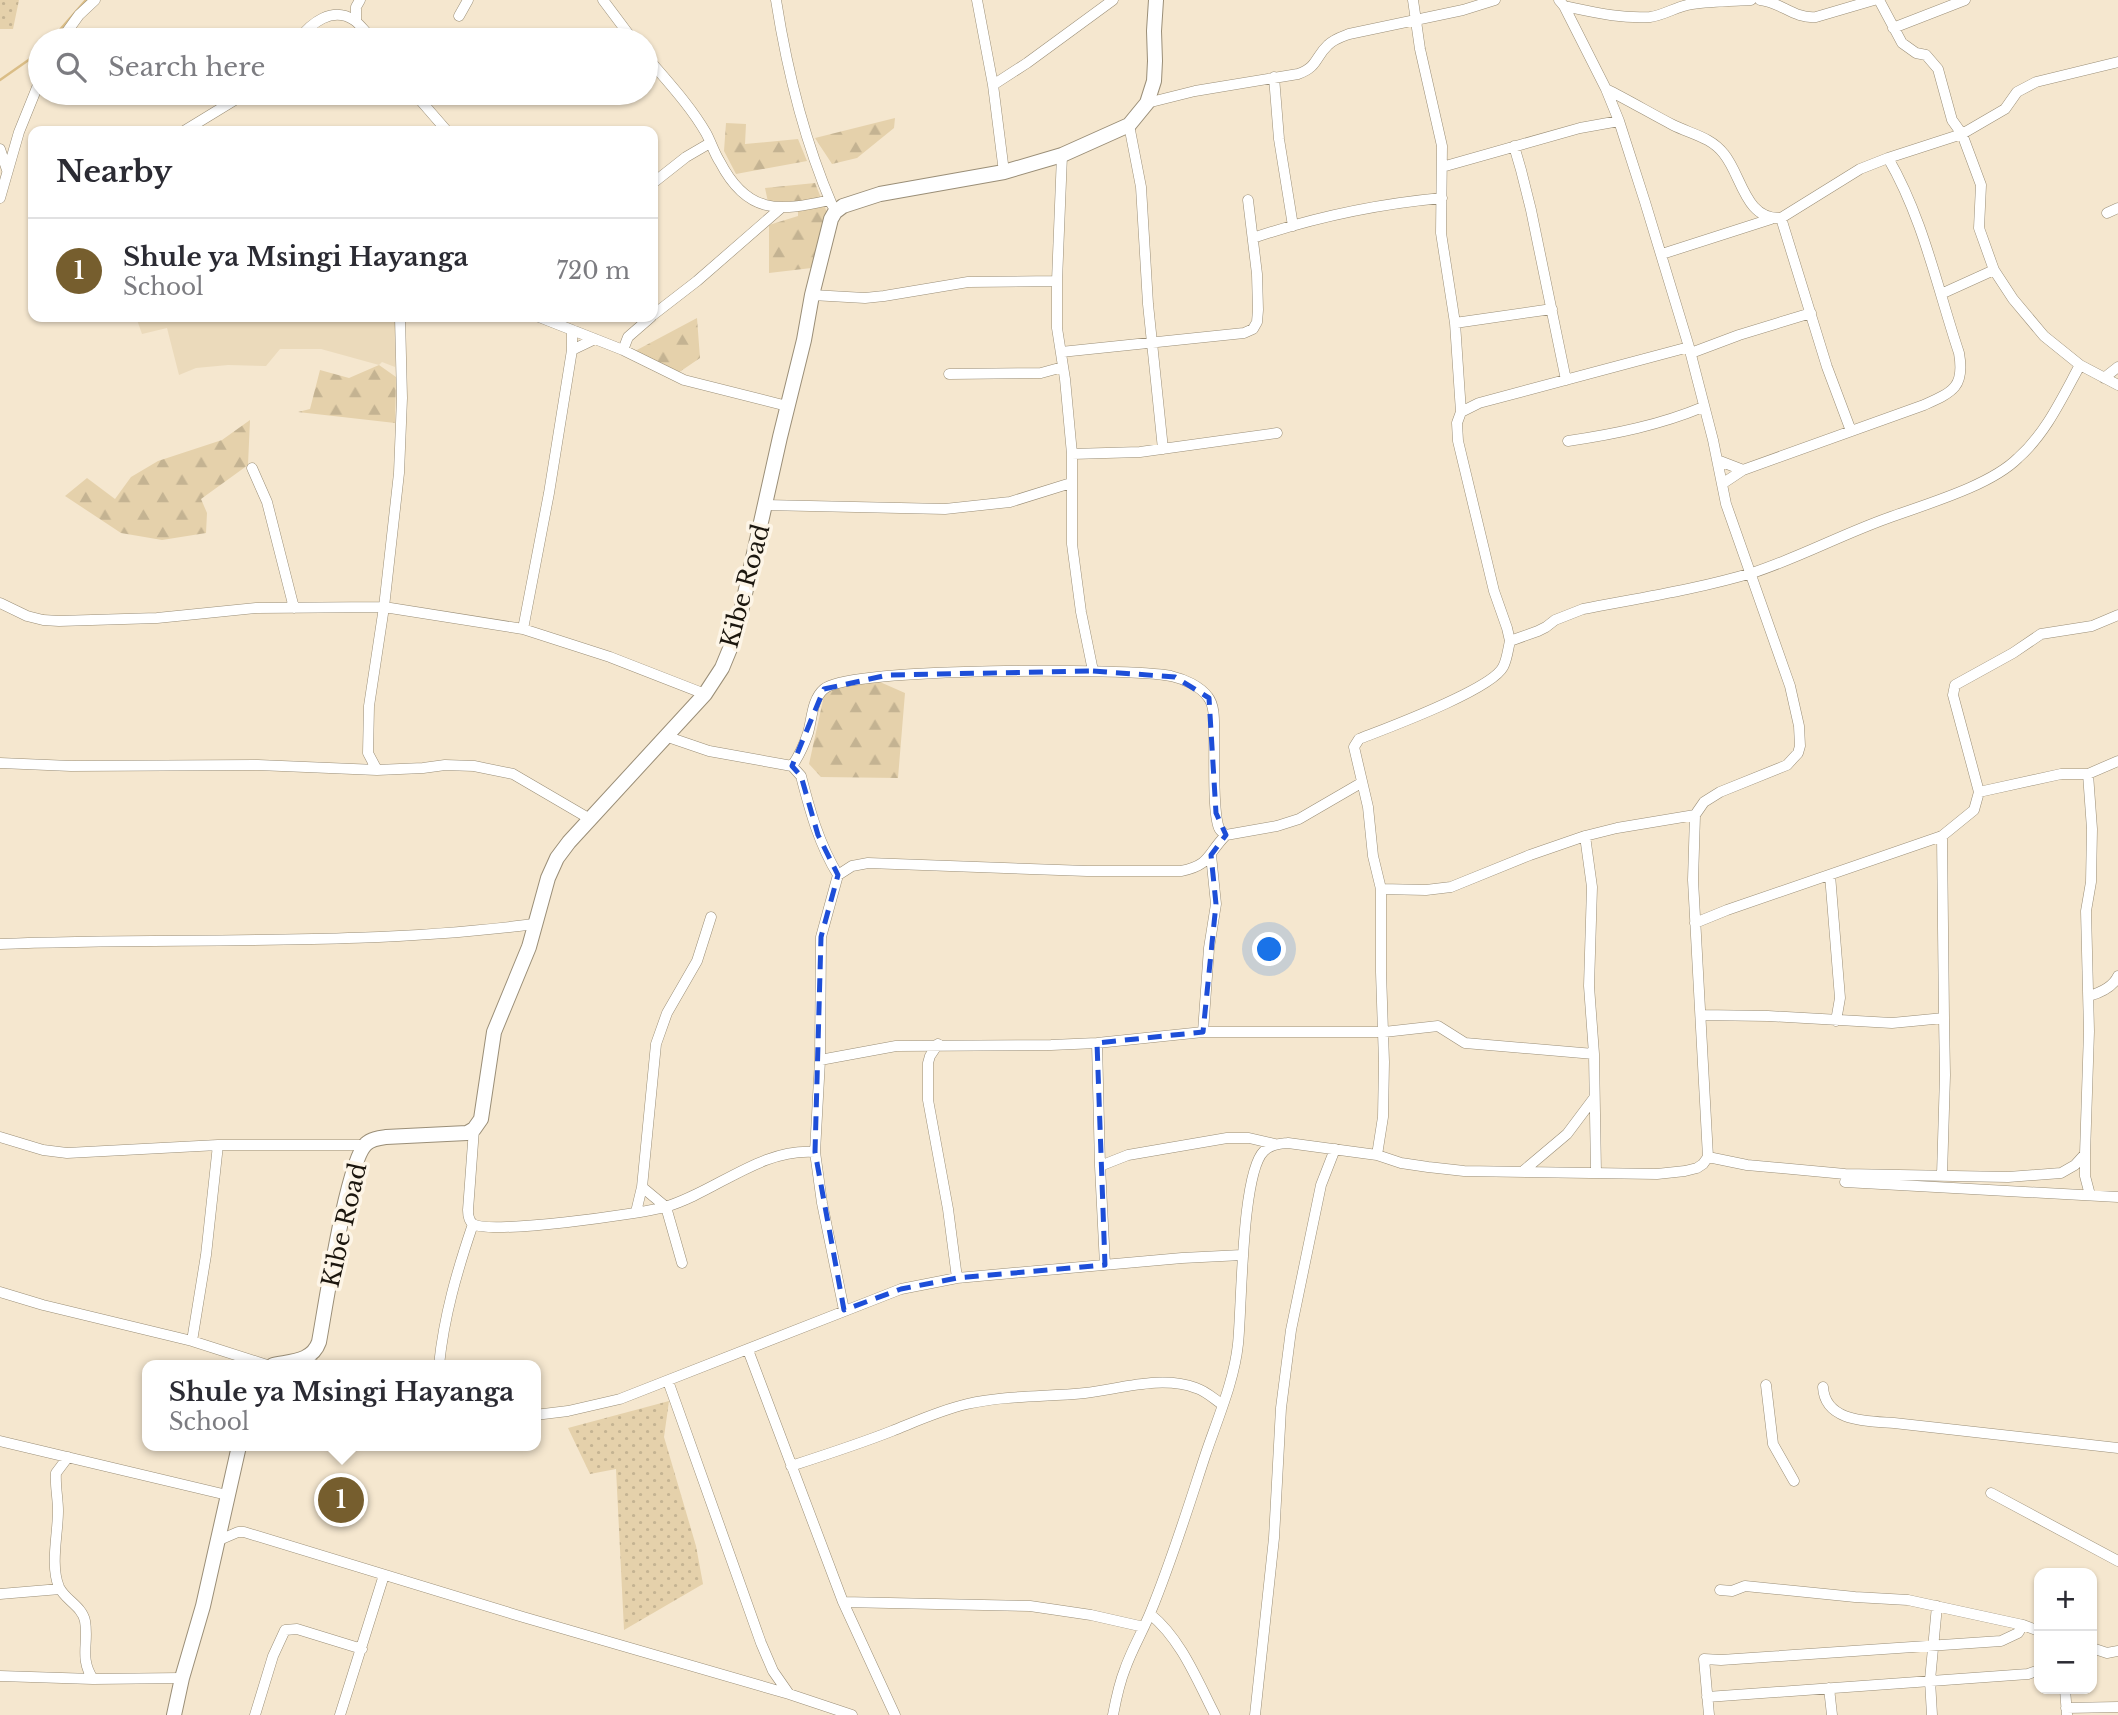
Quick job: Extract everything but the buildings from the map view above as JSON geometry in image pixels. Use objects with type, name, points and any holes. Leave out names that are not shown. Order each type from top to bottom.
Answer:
[{"type":"street","points":[[70,28],[95,0]]},
{"type":"street","points":[[356,21],[356,8],[360,0]]},
{"type":"street","points":[[459,16],[468,0]]},
{"type":"street","points":[[603,0],[624,28]]},
{"type":"street","points":[[776,0],[790,73],[808,139],[832,206]]},
{"type":"street","points":[[977,0],[993,85],[1004,172]]},
{"type":"street","points":[[993,85],[1113,0]]},
{"type":"street","points":[[658,71],[691,111],[738,191],[764,206],[843,206],[880,194],[1004,172],[1062,155],[1129,125],[1147,103],[1154,81],[1156,0]]},
{"type":"street","points":[[1377,1156],[1383,1117],[1381,889],[1373,856],[1368,807],[1354,747],[1359,739],[1435,709],[1483,685],[1503,668],[1510,641],[1494,591],[1458,441],[1457,423],[1461,412],[1455,323],[1443,251],[1442,146],[1420,49],[1413,0]]},
{"type":"street","points":[[1147,103],[1195,91],[1307,71],[1316,64],[1324,49],[1335,39],[1463,10],[1495,0]]},
{"type":"street","points":[[1661,0],[1662,13]]},
{"type":"street","points":[[1562,3],[1614,16],[1642,17],[1692,4],[1751,0]]},
{"type":"street","points":[[1760,0],[1807,18],[1876,0],[1902,43],[1916,53],[1926,55],[1938,69],[1952,120],[1962,134],[1982,185],[1979,228],[1994,270],[2029,320],[2044,336],[2080,365],[2118,386]]},
{"type":"street","points":[[1893,29],[1965,0]]},
{"type":"street","points":[[1100,1166],[1128,1155],[1227,1138],[1249,1138],[1275,1144],[1335,1149],[1401,1163],[1464,1171],[1657,1174],[1685,1171],[1703,1164],[1708,1157],[1693,880],[1695,815],[1704,802],[1720,792],[1787,765],[1795,759],[1800,746],[1799,726],[1790,686],[1736,536],[1690,350],[1619,121],[1606,89],[1562,3]]},
{"type":"street","points":[[309,28],[316,21],[337,15],[356,21],[362,28]]},
{"type":"street","points":[[1661,254],[1776,218],[1860,169],[1962,134],[2006,109],[2017,92],[2036,82],[2118,62]]},
{"type":"street","points":[[1274,77],[1279,139],[1293,226]]},
{"type":"street","points":[[1606,89],[1716,146],[1725,155],[1748,200],[1757,211],[1776,218],[1850,430]]},
{"type":"street","points":[[0,198],[19,132],[30,105]]},
{"type":"street","points":[[192,126],[225,105]]},
{"type":"street","points":[[424,105],[443,126]]},
{"type":"street","points":[[1442,167],[1580,128],[1619,121]]},
{"type":"street","points":[[1129,125],[1141,187],[1147,304],[1163,449]]},
{"type":"street","points":[[658,179],[686,157],[710,143]]},
{"type":"street","points":[[1514,146],[1566,380]]},
{"type":"street","points":[[0,149],[7,170]]},
{"type":"street","points":[[1062,155],[1056,281],[1057,328],[1072,454],[1072,544],[1075,574],[1093,671]]},
{"type":"street","points":[[1722,484],[1743,470],[1850,430],[1874,425],[1933,401],[1953,390],[1961,381],[1959,353],[1911,202],[1888,158]]},
{"type":"street","points":[[1253,238],[1335,214],[1442,198]]},
{"type":"street","points":[[1061,352],[1227,335],[1253,329],[1258,310],[1257,274],[1248,200]]},
{"type":"street","name":"Kibe Road","points":[[297,1360],[309,1356],[316,1350],[319,1342],[353,1171],[365,1145],[374,1139],[386,1137],[459,1135],[474,1129],[481,1119],[494,1032],[529,947],[548,878],[557,858],[668,737],[705,694],[722,668],[736,634],[832,206]]},
{"type":"street","points":[[658,311],[698,281],[782,207]]},
{"type":"street","points":[[2107,213],[2118,208]]},
{"type":"street","points":[[1941,294],[1994,270]]},
{"type":"street","points":[[812,295],[864,298],[968,282],[1056,281]]},
{"type":"street","points":[[1455,323],[1552,309]]},
{"type":"street","points":[[1461,412],[1479,402],[1690,350],[1811,313]]},
{"type":"street","points":[[377,770],[368,753],[369,706],[384,607],[399,473],[402,398],[400,322]]},
{"type":"street","points":[[552,322],[623,350],[684,380],[787,406]]},
{"type":"street","points":[[623,350],[628,337],[645,322]]},
{"type":"street","points":[[523,629],[549,493],[572,350],[572,330]]},
{"type":"street","points":[[572,350],[595,339]]},
{"type":"street","points":[[1510,641],[1583,609],[1751,573],[1784,562],[1982,481],[2016,461],[2041,433],[2080,365]]},
{"type":"street","points":[[1041,373],[1063,366]]},
{"type":"street","points":[[2104,378],[2118,367]]},
{"type":"street","points":[[949,374],[1041,373],[1065,379]]},
{"type":"street","points":[[1568,441],[1657,424],[1703,407]]},
{"type":"street","points":[[1072,454],[1163,449],[1277,433]]},
{"type":"street","points":[[1717,460],[1743,470]]},
{"type":"street","points":[[252,468],[267,502],[294,608]]},
{"type":"street","points":[[765,505],[946,509],[1010,502],[1071,483]]},
{"type":"street","points":[[0,603],[27,616],[60,621],[157,618],[256,608],[384,607],[523,629],[610,657],[705,694]]},
{"type":"street","points":[[1695,923],[1942,836],[1974,810],[1979,792],[1954,695],[1955,685],[2041,634],[2092,626],[2116,613]]},
{"type":"street","points":[[792,766],[805,742],[816,699],[824,689],[835,683],[888,675],[1093,671],[1175,677],[1198,688],[1209,698],[1214,716],[1216,813],[1219,829],[1226,835]]},
{"type":"street","points":[[668,737],[709,751],[792,766],[801,776],[818,835],[838,875]]},
{"type":"street","points":[[355,769],[368,753]]},
{"type":"street","points":[[1979,792],[2061,774],[2088,774],[2118,762]]},
{"type":"street","points":[[0,763],[71,766],[258,765],[377,770],[453,765],[495,769],[513,774],[590,819]]},
{"type":"street","points":[[2088,774],[2092,830],[2091,882],[2086,911],[2088,996],[2085,1176],[2090,1195]]},
{"type":"street","points":[[844,1310],[822,1203],[815,1152],[820,1060],[821,937],[838,875],[852,866],[868,863],[1087,871],[1181,871],[1204,863],[1226,835],[1277,826],[1299,819],[1361,783]]},
{"type":"street","points":[[1381,889],[1426,890],[1451,887],[1585,836],[1695,815]]},
{"type":"street","points":[[1585,836],[1592,887],[1589,986],[1594,1054],[1596,1173]]},
{"type":"street","points":[[1942,836],[1945,1075],[1942,1175]]},
{"type":"street","points":[[1203,1032],[1209,948],[1216,904],[1211,855]]},
{"type":"street","points":[[1830,875],[1840,998],[1836,1021]]},
{"type":"street","points":[[636,1212],[642,1187],[651,1084],[659,1035],[667,1013],[697,961],[711,917]]},
{"type":"street","points":[[0,944],[433,935],[534,924]]},
{"type":"street","points":[[2088,996],[2100,992],[2116,981],[2118,976]]},
{"type":"street","points":[[1701,1016],[1768,1016],[1892,1023],[1944,1018]]},
{"type":"street","points":[[820,1060],[880,1048],[938,1044],[998,1046],[1097,1043],[1203,1032],[1384,1032],[1438,1026],[1465,1044],[1594,1054]]},
{"type":"street","points":[[1097,1043],[1105,1265]]},
{"type":"street","points":[[938,1044],[928,1063],[928,1100],[948,1209],[957,1278]]},
{"type":"street","points":[[1522,1172],[1567,1134],[1594,1098]]},
{"type":"street","points":[[440,1360],[450,1295],[472,1224],[468,1210],[474,1129]]},
{"type":"street","points":[[794,1152],[816,1135]]},
{"type":"street","points":[[0,1137],[43,1150],[67,1153],[218,1145],[365,1145]]},
{"type":"street","points":[[1113,1715],[1125,1667],[1167,1570],[1223,1405],[1238,1346],[1242,1255],[1251,1191],[1256,1166],[1263,1152],[1275,1144]]},
{"type":"street","points":[[192,1341],[206,1255],[218,1145]]},
{"type":"street","points":[[1255,1715],[1274,1538],[1281,1408],[1290,1340],[1321,1185],[1335,1149]]},
{"type":"street","points":[[472,1224],[486,1228],[512,1228],[666,1207],[762,1162],[794,1152],[815,1152]]},
{"type":"street","points":[[1708,1157],[1791,1170],[1845,1174],[2008,1177],[2061,1173],[2075,1165],[2085,1154]]},
{"type":"street","points":[[2008,1177],[2043,1192]]},
{"type":"street","points":[[1845,1182],[2118,1197]]},
{"type":"street","points":[[642,1187],[666,1207],[682,1263]]},
{"type":"street","points":[[541,1414],[620,1399],[901,1289],[957,1278],[1242,1255]]},
{"type":"street","points":[[0,1292],[192,1341],[251,1360]]},
{"type":"street","points":[[748,1350],[843,1602],[895,1715]]},
{"type":"street","points":[[668,1381],[761,1643],[773,1671],[789,1694]]},
{"type":"street","points":[[791,1466],[937,1413],[992,1399],[1085,1393],[1140,1384],[1185,1384],[1199,1388],[1223,1405]]},
{"type":"street","points":[[1766,1385],[1773,1444],[1794,1481]]},
{"type":"street","points":[[1823,1387],[1826,1401],[1831,1408],[1858,1421],[2118,1448]]},
{"type":"street","points":[[0,1441],[227,1495]]},
{"type":"street","points":[[174,1715],[238,1451]]},
{"type":"street","points":[[68,1457],[56,1473],[55,1480],[58,1511],[56,1567],[60,1589],[84,1618],[85,1658],[93,1679]]},
{"type":"street","points":[[1991,1493],[2118,1561]]},
{"type":"street","points":[[217,1541],[242,1532],[789,1694],[822,1711],[852,1715]]},
{"type":"street","points":[[341,1715],[384,1574]]},
{"type":"street","points":[[1720,1590],[1732,1591],[1745,1586],[1908,1600],[2034,1629]]},
{"type":"street","points":[[0,1594],[60,1589]]},
{"type":"street","points":[[843,1602],[1030,1606],[1091,1615],[1144,1627]]},
{"type":"street","points":[[1932,1715],[1930,1680],[1937,1606]]},
{"type":"street","points":[[1150,1614],[1177,1644],[1215,1715]]},
{"type":"street","points":[[1709,1715],[1704,1659],[2001,1641],[2018,1633],[2023,1625]]},
{"type":"street","points":[[255,1715],[273,1656],[285,1630],[298,1629],[362,1649]]},
{"type":"street","points":[[1707,1697],[1905,1684],[2034,1672]]},
{"type":"street","points":[[0,1676],[182,1678]]},
{"type":"street","points":[[1829,1688],[1832,1715]]},
{"type":"street","points":[[2065,1694],[2067,1712],[2118,1707]]},
{"type":"highlighted area","points":[[1093,671],[1175,677],[1209,698],[1216,813],[1226,835],[1211,855],[1216,904],[1203,1032],[1097,1043],[1105,1265],[957,1278],[901,1289],[844,1310],[815,1152],[821,937],[838,875],[818,835],[801,776],[792,766],[824,689],[888,675]]},
{"type":"shaded area","points":[[138,322],[395,322],[395,367],[321,349],[280,349],[266,366],[196,368],[179,375],[167,328],[142,334]]},
{"type":"green space","points":[[0,0],[19,0],[13,29],[0,29]]},
{"type":"green space","points":[[895,118],[894,128],[857,158],[832,164],[815,138]]},
{"type":"green space","points":[[726,123],[746,124],[745,144],[798,139],[807,161],[736,174],[724,151]]},
{"type":"green space","points":[[815,183],[828,215],[820,267],[769,273],[769,225],[798,216],[798,201],[768,202],[765,188]]},
{"type":"green space","points":[[697,318],[700,358],[678,373],[635,351]]},
{"type":"green space","points":[[379,365],[396,377],[395,423],[298,412],[310,409],[320,370],[349,378]]},
{"type":"green space","points":[[250,420],[248,465],[201,499],[207,513],[206,533],[162,540],[121,533],[65,496],[87,478],[115,499],[131,477],[158,461],[222,440]]},
{"type":"green space","points":[[880,682],[905,693],[898,778],[821,777],[809,764],[825,691],[853,684]]},
{"type":"green space","points":[[669,1401],[664,1437],[696,1546],[703,1584],[624,1630],[616,1469],[590,1474],[568,1428]]},
{"type":"waterway","points":[[62,28],[86,0]]},
{"type":"waterway","points":[[0,80],[28,60]]},
{"type":"place","name":"Shule ya Msingi Hayanga","points":[[341,1500]]}]
